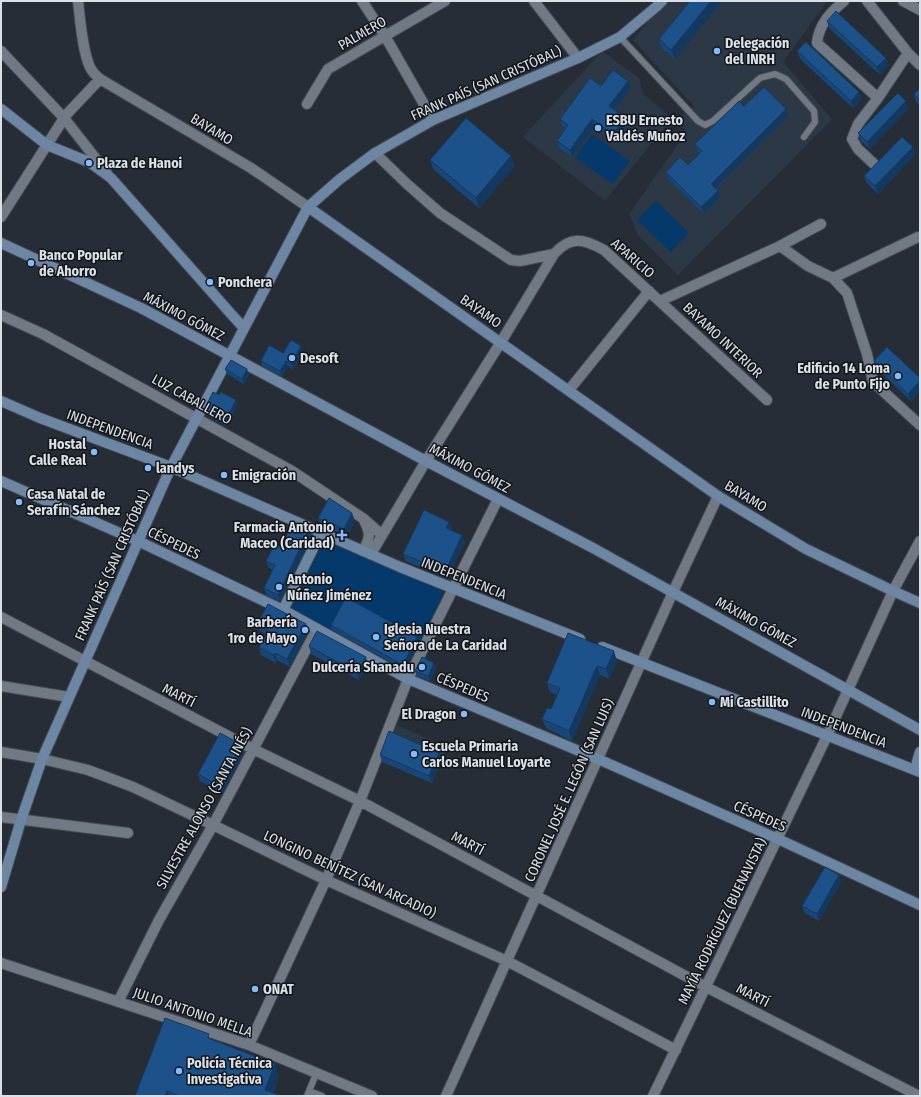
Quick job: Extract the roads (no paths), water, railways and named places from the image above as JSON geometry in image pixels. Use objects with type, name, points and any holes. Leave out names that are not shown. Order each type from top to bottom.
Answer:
[{"type":"street","name":"BAYAMO","points":[[78,1],[84,45],[89,64],[92,72],[100,79],[251,168],[501,342],[718,496],[806,549],[920,603]]},
{"type":"street","points":[[362,1],[385,36],[433,120]]},
{"type":"street","name":"PALMERO","points":[[307,104],[328,69],[445,1]]},
{"type":"street","points":[[534,1],[578,58]]},
{"type":"street","name":"FRANK PAÍS (SAN CRISTÓBAL)","points":[[1,887],[21,820],[42,759],[171,467],[308,207],[340,179],[375,153],[433,120],[578,58],[620,37],[662,1]]},
{"type":"street","points":[[844,1],[831,12],[823,24],[818,33],[817,43],[878,98]]},
{"type":"street","points":[[866,1],[908,53],[920,65]]},
{"type":"street","points":[[903,1],[920,10]]},
{"type":"street","points":[[1,51],[64,118],[111,178],[244,328]]},
{"type":"street","points":[[874,164],[858,149],[852,139],[858,124],[878,98],[908,53]]},
{"type":"street","points":[[1,218],[64,118],[100,79]]},
{"type":"street","points":[[1,109],[47,145],[89,162],[111,178]]},
{"type":"street","name":"APARICIO","points":[[375,153],[440,213],[511,260],[520,262],[554,254],[566,244],[578,240],[589,242],[604,250],[660,301]]},
{"type":"street","points":[[660,301],[780,246],[820,224]]},
{"type":"street","points":[[833,278],[918,237]]},
{"type":"street","name":"MÁXIMO GÓMEZ","points":[[1,243],[141,308],[426,461],[593,548],[920,730]]},
{"type":"street","points":[[780,246],[808,266],[833,278],[847,293],[867,354],[873,382],[920,426]]},
{"type":"street","points":[[367,552],[382,535],[554,254]]},
{"type":"street","points":[[568,390],[649,291]]},
{"type":"street","name":"BAYAMO INTERIOR","points":[[660,301],[768,400]]},
{"type":"street","name":"LUZ CABALLERO","points":[[1,315],[43,334],[292,471],[364,518],[382,535]]},
{"type":"street","name":"INDEPENDENCIA","points":[[1,401],[40,418],[171,467],[452,588],[827,736],[920,771]]},
{"type":"street","name":"CÉSPEDES","points":[[1,481],[138,541],[283,610],[408,679],[598,759],[778,839],[920,905]]},
{"type":"street","name":"CORONEL JOSÉ E. LEGÓN (SAN LUIS)","points":[[446,1096],[673,592],[718,496]]},
{"type":"street","points":[[249,1046],[326,880],[360,801],[408,679],[452,588],[498,499]]},
{"type":"street","points":[[364,518],[369,530],[367,552]]},
{"type":"street","points":[[283,610],[321,532]]},
{"type":"street","name":"MAYÍA RODRÍGUEZ (BUENAVISTA)","points":[[653,1096],[827,736],[893,591],[920,541]]},
{"type":"street","name":"MARTÍ","points":[[1,617],[253,749],[360,801],[706,987],[919,1096]]},
{"type":"street","name":"SILVESTRE ALONSO (SANTA INÉS)","points":[[118,1002],[159,920],[213,825],[317,629]]},
{"type":"street","points":[[1,686],[69,697]]},
{"type":"street","name":"LONGINO BENÍTEZ (SAN ARCADIO)","points":[[1,752],[42,759],[88,770],[133,787],[326,880],[507,961],[676,1050]]},
{"type":"street","points":[[920,752],[917,762],[920,771]]},
{"type":"street","points":[[1,817],[128,833]]},
{"type":"street","name":"JULIO ANTONIO MELLA","points":[[1,963],[118,1002],[165,1021],[249,1046],[372,1096]]},
{"type":"lane","points":[[620,37],[698,121],[705,125],[713,121],[760,78],[775,74],[786,79],[814,111],[815,122],[804,137]]},
{"type":"lane","points":[[316,1074],[308,1093],[322,1096]]},
{"type":"place","name":"Delegación del INRH","points":[[717,51]]},
{"type":"place","name":"ESBU Ernesto Valdés Muñoz","points":[[598,128]]},
{"type":"place","name":"Plaza de Hanoi","points":[[89,163]]},
{"type":"place","name":"Banco Popular de Ahorro","points":[[31,263]]},
{"type":"place","name":"Ponchera","points":[[210,282]]},
{"type":"place","name":"Desoft","points":[[292,358]]},
{"type":"place","name":"Edificio 14 Loma de Punto Fijo","points":[[898,376]]},
{"type":"place","name":"Hostal Calle Real","points":[[94,452]]},
{"type":"place","name":"landys","points":[[148,468]]},
{"type":"place","name":"Emigración","points":[[224,475]]},
{"type":"place","name":"Casa Natal de Serafín Sánchez","points":[[19,502]]},
{"type":"place","name":"Farmacia Antonio Maceo (Caridad)","points":[[342,535]]},
{"type":"place","name":"Antonio Núñez Jiménez","points":[[279,587]]},
{"type":"place","name":"Barbería 1ro de Mayo","points":[[305,630]]},
{"type":"place","name":"Iglesia Nuestra Señora de La Caridad","points":[[376,637]]},
{"type":"place","name":"Dulcería Shanadu","points":[[422,667]]},
{"type":"place","name":"Mi Castillito","points":[[712,702]]},
{"type":"place","name":"El Dragon","points":[[464,714]]},
{"type":"place","name":"Escuela Primaria Carlos Manuel Loyarte","points":[[414,754]]},
{"type":"place","name":"ONAT","points":[[255,989]]},
{"type":"place","name":"Policía Técnica Investigativa","points":[[179,1071]]}]
